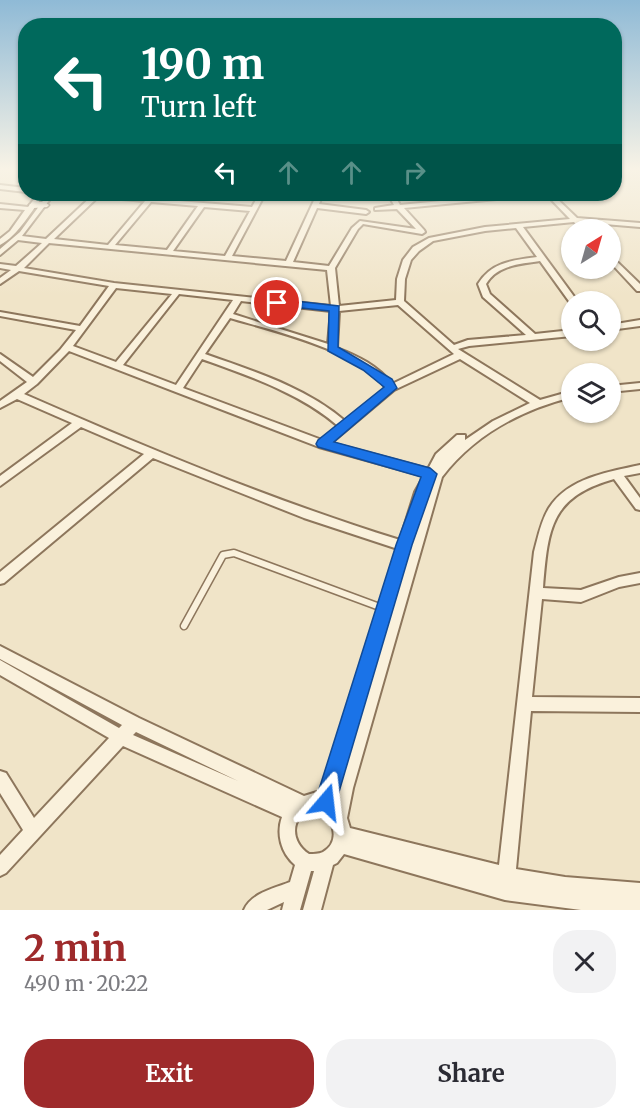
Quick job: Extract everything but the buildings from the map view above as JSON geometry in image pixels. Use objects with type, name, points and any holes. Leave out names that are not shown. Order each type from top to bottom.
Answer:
[{"type":"street","points":[[0,253],[34,210]]},
{"type":"street","points":[[0,243],[14,236],[34,210]]},
{"type":"street","points":[[0,282],[19,268],[80,210]]},
{"type":"street","points":[[110,247],[140,210]]},
{"type":"street","points":[[169,252],[198,210]]},
{"type":"street","points":[[227,258],[253,210]]},
{"type":"street","points":[[289,263],[313,210]]},
{"type":"street","points":[[353,210],[366,212]]},
{"type":"street","points":[[402,210],[431,239]]},
{"type":"street","points":[[332,349],[335,309],[331,268],[356,228],[362,222],[422,232]]},
{"type":"street","points":[[400,302],[401,279],[407,260],[416,249],[431,239],[473,231],[561,222]]},
{"type":"street","points":[[621,223],[640,225]]},
{"type":"street","points":[[518,226],[566,291]]},
{"type":"street","points":[[0,231],[14,236],[49,241],[331,268]]},
{"type":"street","points":[[533,337],[486,295],[482,284],[484,278],[496,269],[542,258]]},
{"type":"street","points":[[0,266],[114,285],[335,309],[400,302],[460,355],[535,401],[561,396]]},
{"type":"street","points":[[621,269],[640,289]]},
{"type":"street","points":[[0,405],[17,396],[34,382],[69,348],[114,285]]},
{"type":"street","points":[[117,367],[177,292]]},
{"type":"street","points":[[177,390],[239,298]]},
{"type":"street","points":[[0,314],[82,330]]},
{"type":"street","points":[[228,315],[332,349],[355,359],[387,381],[391,388]]},
{"type":"street","points":[[621,326],[640,323]]},
{"type":"street","points":[[452,348],[468,343],[561,334]]},
{"type":"street","points":[[69,348],[323,444],[433,475]]},
{"type":"street","points":[[323,444],[391,388],[460,355]]},
{"type":"street","points":[[201,356],[260,377],[339,420],[344,426]]},
{"type":"street","points":[[0,357],[34,382]]},
{"type":"street","points":[[621,382],[640,381]]},
{"type":"street","points":[[621,388],[640,386]]},
{"type":"street","points":[[326,802],[385,609],[433,475],[451,456],[474,438],[535,401],[561,392]]},
{"type":"street","points":[[17,396],[151,454],[321,520],[409,547]]},
{"type":"street","points":[[0,482],[79,423]]},
{"type":"street","points":[[0,579],[151,454]]},
{"type":"street","points":[[505,883],[540,552],[552,513],[562,499],[572,492],[616,474],[640,469]]},
{"type":"street","points":[[616,474],[640,506]]},
{"type":"street","points":[[312,910],[326,860],[341,839],[339,816],[345,788],[409,547]]},
{"type":"street","points":[[536,593],[581,596],[618,582],[640,578]]},
{"type":"street","points":[[0,652],[8,672],[123,738],[297,808]]},
{"type":"street","points":[[8,672],[134,723],[297,808]]},
{"type":"street","points":[[523,704],[640,705]]},
{"type":"street","points":[[0,867],[123,738],[134,723]]},
{"type":"street","points":[[0,779],[34,832]]},
{"type":"street","points":[[326,860],[316,863],[305,861],[297,855],[287,836],[288,825],[297,808],[317,800],[326,802],[339,816]]},
{"type":"street","points":[[341,839],[588,906],[640,903]]},
{"type":"street","points":[[291,910],[305,861]]},
{"type":"street","points":[[505,883],[640,892]]},
{"type":"street","points":[[253,910],[263,902],[297,888]]},
{"type":"lane","points":[[184,626],[223,555],[227,553],[385,609]]},
{"type":"route","points":[[277,303],[335,309],[332,349],[355,359],[387,381],[391,388],[323,444],[430,474],[421,492],[404,545],[326,802]]}]
